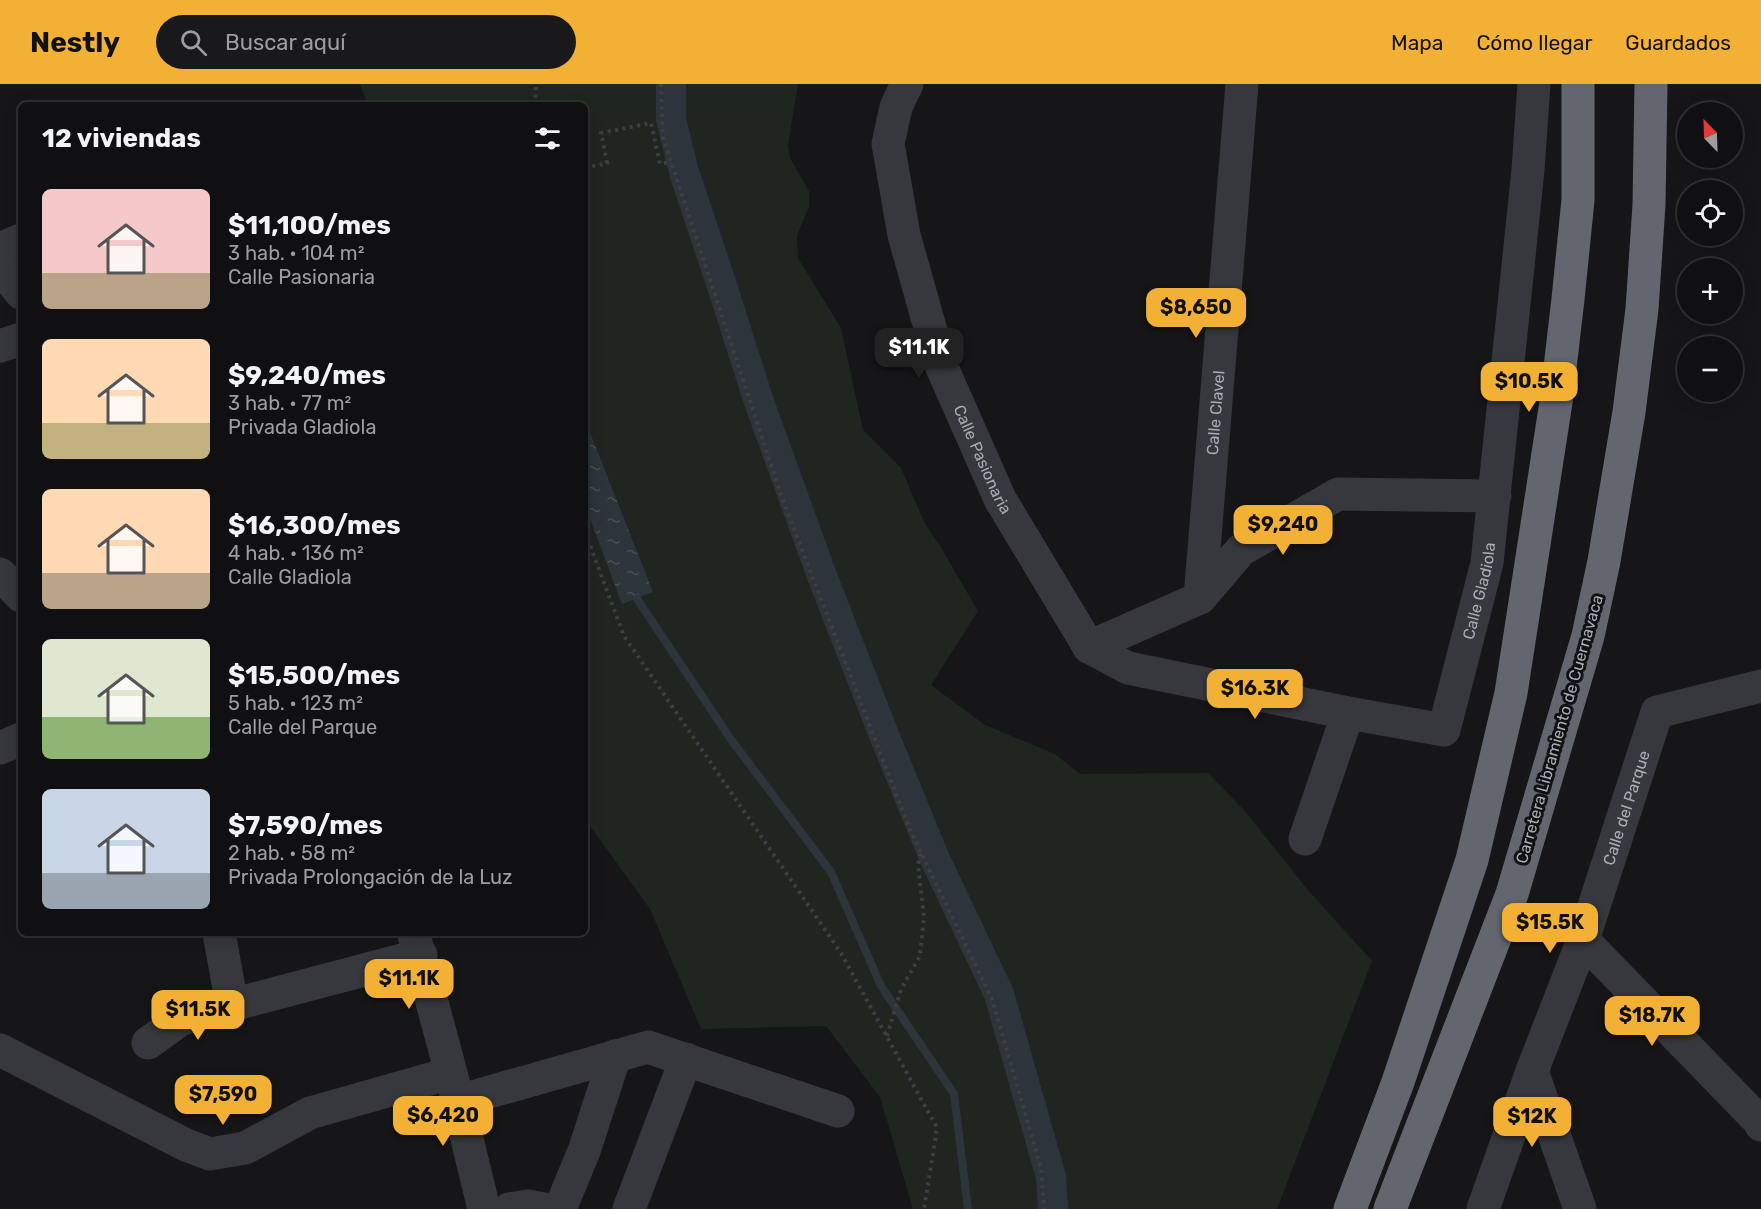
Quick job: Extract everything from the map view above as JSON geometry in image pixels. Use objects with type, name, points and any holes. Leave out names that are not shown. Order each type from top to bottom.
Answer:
[{"type":"highway","points":[[1350,1209],[1398,1082],[1473,860],[1511,693],[1556,402],[1568,299],[1578,200],[1578,84]]},
{"type":"highway","name":"Carretera Libramiento de Cuernavaca","points":[[1389,1209],[1512,894],[1588,636],[1604,561],[1629,412],[1642,309],[1648,205],[1651,84]]},
{"type":"street","name":"Calle Pasionaria","points":[[907,84],[896,107],[888,144],[904,236],[940,363],[1000,499],[1089,647]]},
{"type":"street","name":"Calle Clavel","points":[[1200,598],[1242,84]]},
{"type":"street","name":"Calle Gladiola","points":[[1089,647],[1128,668],[1348,713],[1444,730],[1487,563],[1528,170],[1534,84]]},
{"type":"street","points":[[0,249],[18,241]]},
{"type":"street","points":[[0,267],[18,290]]},
{"type":"street","points":[[0,346],[18,340]]},
{"type":"street","points":[[1089,647],[1200,598],[1241,550],[1338,494],[1495,496]]},
{"type":"street","points":[[0,564],[18,556]]},
{"type":"street","points":[[0,574],[18,593]]},
{"type":"street","name":"Calle del Parque","points":[[1483,1209],[1532,1071],[1583,940],[1657,712],[1761,686]]},
{"type":"street","points":[[1305,839],[1348,713]]},
{"type":"street","points":[[0,748],[18,740]]},
{"type":"street","points":[[220,936],[231,1005]]},
{"type":"street","points":[[1583,940],[1761,1125]]},
{"type":"street","points":[[148,1042],[180,1020],[417,944],[484,1209]]},
{"type":"street","points":[[0,1050],[186,1145],[210,1154],[245,1148],[310,1113],[615,1056],[648,1047],[838,1111]]},
{"type":"street","points":[[560,1209],[584,1151],[615,1056]]},
{"type":"street","points":[[629,1209],[686,1059]]},
{"type":"street","points":[[1532,1071],[1580,1209]]},
{"type":"street","points":[[509,1209],[528,1206],[544,1209]]},
{"type":"path","points":[[535,102],[536,84]]},
{"type":"path","points":[[661,84],[663,137],[781,495],[910,830],[993,999],[1041,1168],[1044,1209]]},
{"type":"path","points":[[588,167],[607,163],[601,134],[651,123],[660,164],[671,162]]},
{"type":"path","points":[[588,540],[624,636],[841,952],[937,1128],[924,1209]]},
{"type":"path","points":[[887,1036],[900,993],[920,956],[924,917],[918,865],[921,851]]},
{"type":"shaded area","points":[[360,84],[798,84],[788,145],[790,158],[809,191],[809,206],[797,236],[798,258],[841,328],[863,430],[901,468],[925,524],[978,611],[931,685],[985,725],[1055,754],[1080,774],[1208,773],[1244,810],[1307,889],[1372,961],[1277,1209],[913,1209],[880,1097],[826,1026],[701,1029],[650,909],[588,823],[588,102],[367,102]]},
{"type":"water","points":[[588,428],[653,592],[622,604],[588,513]]},
{"type":"waterway","points":[[671,84],[671,119],[684,172],[759,402],[822,576],[882,730],[934,857],[999,994],[1051,1177],[1053,1209]]},
{"type":"waterway","points":[[637,599],[732,741],[831,872],[881,986],[954,1094],[968,1209]]}]
